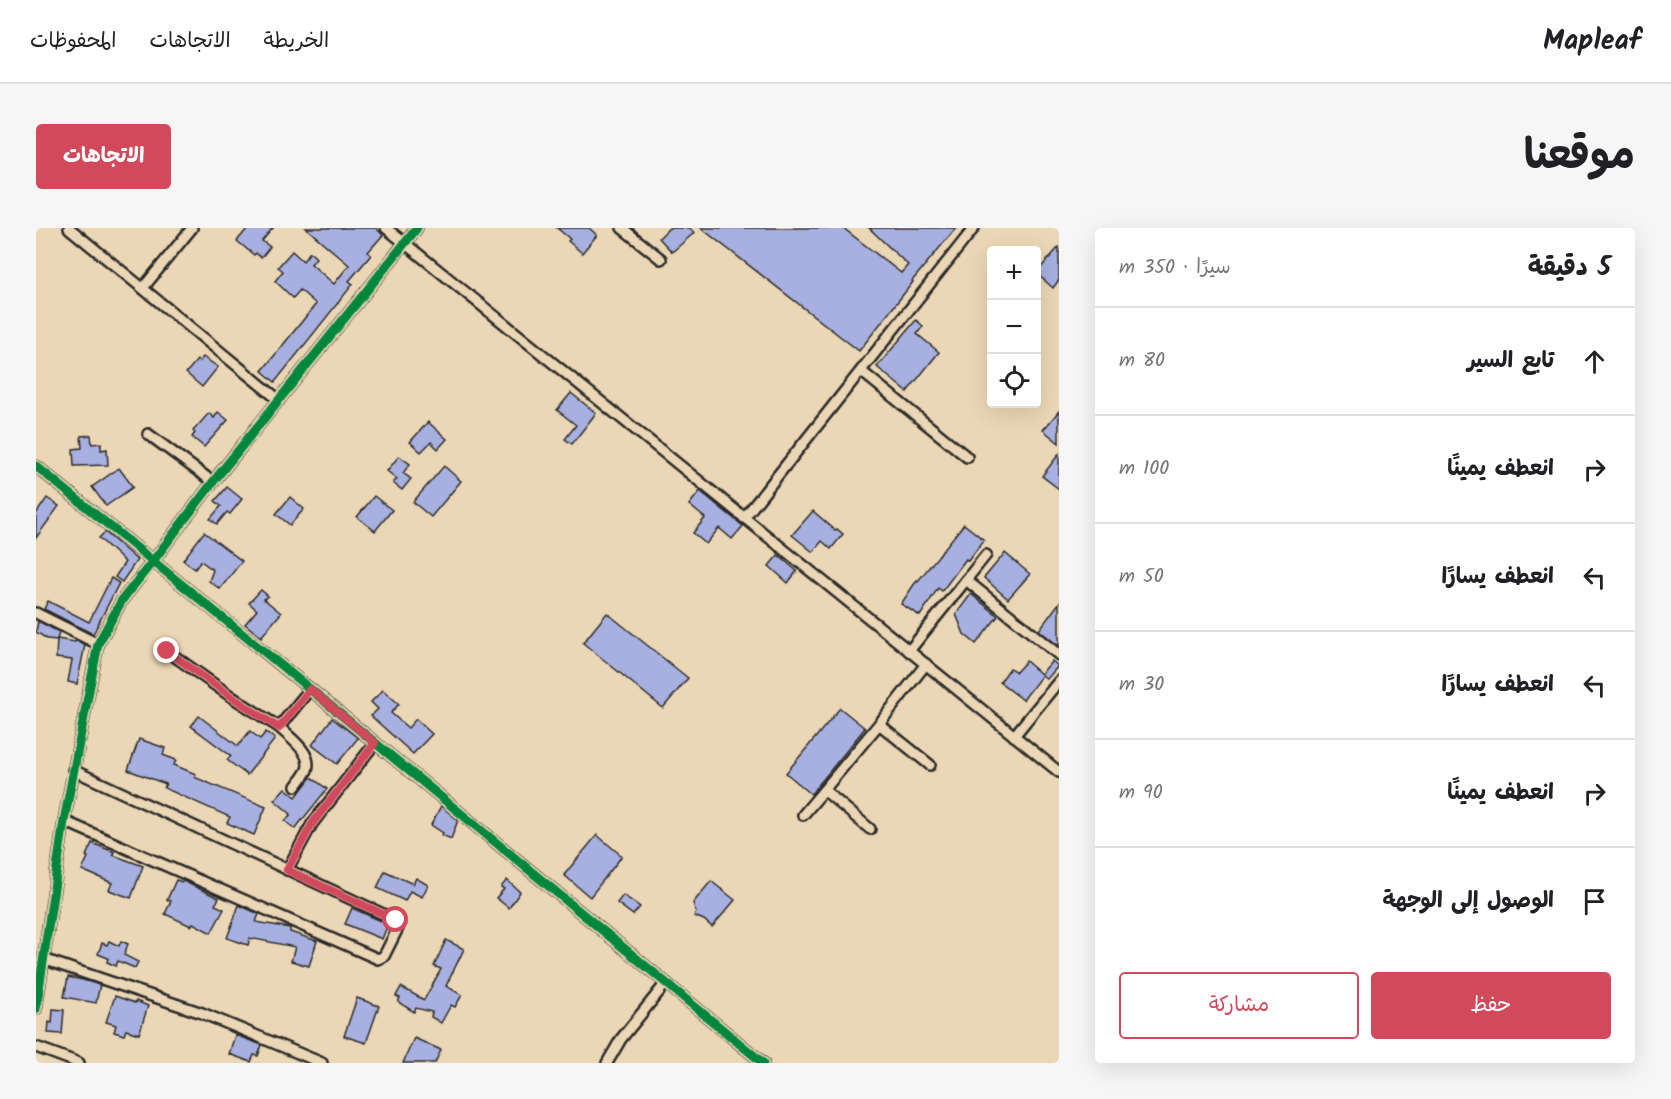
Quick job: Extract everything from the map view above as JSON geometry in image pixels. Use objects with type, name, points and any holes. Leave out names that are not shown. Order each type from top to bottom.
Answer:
[{"type":"street","points":[[69,228],[279,400]]},
{"type":"street","points":[[143,288],[192,228]]},
{"type":"street","points":[[386,228],[1059,772]]},
{"type":"street","points":[[36,1009],[64,821],[98,644],[122,600],[213,482],[417,228]]},
{"type":"street","points":[[622,228],[662,259]]},
{"type":"street","points":[[744,518],[975,228]]},
{"type":"street","points":[[861,371],[967,457]]},
{"type":"street","points":[[148,434],[213,482]]},
{"type":"street","points":[[36,466],[763,1063]]},
{"type":"street","points":[[909,651],[986,555]]},
{"type":"street","points":[[966,580],[1059,655]]},
{"type":"street","points":[[36,613],[98,644]]},
{"type":"street","points":[[167,651],[279,728],[300,748],[308,759],[308,767],[296,786]]},
{"type":"street","points":[[803,815],[926,664]]},
{"type":"street","points":[[1014,736],[1059,681]]},
{"type":"street","points":[[279,728],[310,689]]},
{"type":"street","points":[[879,724],[930,765]]},
{"type":"street","points":[[287,870],[312,824],[375,743]]},
{"type":"street","points":[[64,821],[378,959],[384,956],[399,928],[396,920],[73,770]]},
{"type":"street","points":[[824,790],[870,830]]},
{"type":"street","points":[[44,959],[202,1012],[322,1063]]},
{"type":"street","points":[[607,1063],[621,1039],[666,983]]},
{"type":"street","points":[[36,1047],[79,1063]]},
{"type":"building","points":[[248,228],[273,228],[262,241],[270,247],[261,258],[237,241]]},
{"type":"building","points":[[306,228],[376,228],[383,235],[368,252],[371,255],[349,281],[353,284],[275,382],[262,371],[316,304],[300,290],[293,298],[275,281],[283,271],[278,267],[292,251],[303,261],[310,252],[316,258],[311,264],[334,284],[349,265]]},
{"type":"building","points":[[557,228],[589,228],[597,235],[582,253]]},
{"type":"building","points":[[669,228],[690,228],[694,233],[672,252],[659,238]]},
{"type":"building","points":[[701,228],[843,228],[901,273],[908,265],[869,228],[956,228],[859,351]]},
{"type":"building","points":[[1059,247],[1059,280],[1053,288],[1041,277],[1041,267]]},
{"type":"building","points":[[916,320],[923,326],[917,334],[939,352],[907,392],[877,367]]},
{"type":"building","points":[[203,357],[218,367],[202,387],[186,373],[197,360],[199,362]]},
{"type":"building","points":[[571,393],[596,413],[572,444],[565,439],[576,425],[557,410]]},
{"type":"building","points":[[1059,411],[1059,443],[1043,430]]},
{"type":"building","points":[[218,412],[228,420],[204,447],[192,437],[195,433],[193,431],[209,413],[214,418]]},
{"type":"building","points":[[428,422],[447,439],[438,449],[431,442],[421,452],[410,442]]},
{"type":"building","points":[[91,435],[92,444],[101,443],[101,450],[107,449],[108,465],[74,466],[73,449],[82,448],[81,436]]},
{"type":"building","points":[[1059,454],[1059,489],[1042,476]]},
{"type":"building","points":[[399,456],[410,464],[403,473],[411,479],[402,490],[393,483],[397,479],[387,471]]},
{"type":"building","points":[[444,466],[461,481],[431,517],[413,502]]},
{"type":"building","points":[[119,468],[133,487],[106,506],[92,487]]},
{"type":"building","points":[[227,487],[242,499],[230,514],[227,512],[217,524],[210,519],[221,506],[215,501]]},
{"type":"building","points":[[700,491],[743,526],[732,539],[719,528],[706,544],[693,533],[705,518],[689,505]]},
{"type":"building","points":[[374,496],[392,510],[375,531],[357,517]]},
{"type":"building","points":[[290,497],[304,509],[290,525],[276,514]]},
{"type":"building","points":[[47,498],[59,506],[36,538],[36,514]]},
{"type":"building","points":[[813,511],[843,534],[831,549],[822,541],[813,552],[792,535]]},
{"type":"building","points":[[964,524],[984,540],[968,561],[966,559],[942,591],[938,588],[920,616],[901,604],[917,580]]},
{"type":"building","points":[[105,532],[137,560],[122,582],[115,577],[125,562],[99,538]]},
{"type":"building","points":[[204,532],[242,561],[220,589],[209,581],[213,570],[201,561],[195,569],[183,560]]},
{"type":"building","points":[[1005,553],[1030,574],[1008,599],[984,578]]},
{"type":"building","points":[[778,555],[797,571],[788,583],[769,566]]},
{"type":"building","points":[[111,578],[119,583],[93,634],[44,609],[48,601],[89,622]]},
{"type":"building","points":[[261,590],[268,596],[264,599],[281,613],[261,637],[245,624],[257,610],[249,603]]},
{"type":"building","points":[[971,594],[998,616],[976,644],[964,634],[956,614]]},
{"type":"building","points":[[1059,603],[1059,646],[1039,630]]},
{"type":"building","points":[[607,613],[688,678],[663,708],[583,643]]},
{"type":"building","points":[[38,621],[59,632],[57,640],[47,639],[36,632]]},
{"type":"building","points":[[57,639],[75,642],[76,640],[85,645],[77,684],[68,682],[72,660],[56,658]]},
{"type":"building","points":[[1026,661],[1041,674],[1052,661],[1058,666],[1047,679],[1042,675],[1023,700],[1000,682],[1010,668],[1016,672]]},
{"type":"building","points":[[383,690],[399,704],[391,713],[408,728],[416,719],[432,734],[413,754],[371,716],[378,709],[371,702]]},
{"type":"building","points":[[840,708],[865,728],[811,794],[786,773]]},
{"type":"building","points":[[199,716],[238,746],[250,731],[260,739],[266,732],[275,739],[247,775],[227,760],[231,756],[191,726]]},
{"type":"building","points":[[332,718],[358,738],[337,764],[312,745]]},
{"type":"building","points":[[139,739],[165,748],[163,755],[176,760],[174,765],[196,774],[194,777],[266,807],[254,835],[227,823],[230,817],[164,788],[166,784],[128,770]]},
{"type":"building","points":[[311,777],[327,789],[295,829],[285,821],[291,814],[274,800],[285,788],[296,797]]},
{"type":"building","points":[[441,806],[458,820],[451,839],[442,835],[443,833],[431,825]]},
{"type":"building","points":[[597,835],[622,856],[590,897],[564,875]]},
{"type":"building","points":[[92,843],[114,852],[113,855],[143,866],[131,898],[109,890],[112,883],[82,870]]},
{"type":"building","points":[[385,871],[413,884],[416,878],[428,885],[422,897],[410,891],[405,901],[377,888]]},
{"type":"building","points":[[176,880],[219,898],[215,905],[224,909],[211,933],[193,923],[191,926],[165,914],[171,901],[167,900]]},
{"type":"building","points":[[507,880],[520,892],[509,908],[496,898],[504,889],[501,887]]},
{"type":"building","points":[[711,881],[735,900],[712,927],[704,920],[694,916],[696,912],[693,903]]},
{"type":"building","points":[[623,895],[640,907],[633,915],[617,903]]},
{"type":"building","points":[[239,905],[259,914],[256,922],[290,928],[290,932],[317,941],[309,966],[291,961],[295,947],[250,938],[248,945],[227,938]]},
{"type":"building","points":[[352,908],[388,924],[382,939],[345,924]]},
{"type":"building","points":[[446,940],[464,949],[446,986],[462,995],[455,1007],[451,1005],[441,1023],[431,1017],[432,1012],[416,1008],[414,1012],[398,1002],[400,998],[396,996],[401,987],[424,1000],[441,969],[434,966]]},
{"type":"building","points":[[109,941],[119,946],[121,941],[128,944],[124,955],[138,962],[135,968],[118,961],[116,966],[107,962],[108,958],[98,954],[102,943],[107,945]]},
{"type":"building","points":[[68,977],[100,985],[96,1003],[64,997]]},
{"type":"building","points":[[115,996],[148,1006],[139,1034],[126,1030],[124,1035],[114,1032],[116,1025],[106,1022]]},
{"type":"building","points":[[357,998],[379,1006],[366,1043],[344,1036]]},
{"type":"building","points":[[53,1009],[64,1010],[62,1034],[48,1033],[49,1022],[52,1023]]},
{"type":"building","points":[[235,1035],[262,1045],[258,1056],[254,1055],[251,1062],[229,1054]]},
{"type":"building","points":[[414,1038],[441,1050],[435,1063],[403,1063]]},
{"type":"cycle path","points":[[36,1009],[64,821],[98,644],[122,600],[213,482],[417,228]]},
{"type":"cycle path","points":[[36,466],[763,1063]]},
{"type":"route","points":[[167,651],[279,728],[310,689],[375,743],[312,824],[287,870],[396,920]]}]
